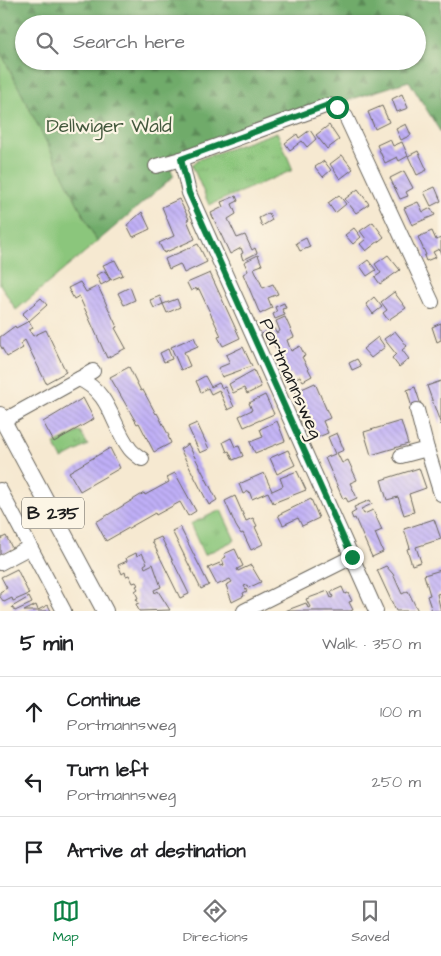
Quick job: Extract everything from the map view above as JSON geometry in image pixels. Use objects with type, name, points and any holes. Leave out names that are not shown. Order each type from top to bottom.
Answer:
[{"type":"main road","name":"B 235","points":[[2,418],[105,611]]},
{"type":"street","points":[[156,166],[181,159],[328,105],[337,107],[346,117],[362,147],[432,302]]},
{"type":"street","name":"Portmannsweg","points":[[181,159],[189,193],[376,611]]},
{"type":"street","points":[[2,418],[93,371]]},
{"type":"street","points":[[80,379],[91,384],[102,396],[130,450],[142,459]]},
{"type":"street","points":[[417,410],[441,494]]},
{"type":"street","points":[[401,456],[427,449]]},
{"type":"street","points":[[0,490],[64,611]]},
{"type":"street","points":[[0,563],[30,547]]},
{"type":"street","points":[[244,611],[352,557]]},
{"type":"green space","name":"Dellwiger Wald","points":[[0,0],[441,0],[441,133],[409,81],[165,158],[174,176],[97,242],[0,51]]},
{"type":"green space","points":[[0,51],[97,242],[16,310],[0,284]]},
{"type":"green space","points":[[277,132],[293,170],[209,205],[192,165],[200,159]]},
{"type":"green space","points":[[80,431],[88,445],[62,459],[54,444]]},
{"type":"green space","points":[[221,510],[235,540],[204,555],[190,524]]},
{"type":"building","points":[[402,94],[408,108],[397,112],[392,99]]},
{"type":"building","points":[[382,106],[389,122],[375,129],[368,112]]},
{"type":"building","points":[[406,124],[411,135],[401,140],[396,129]]},
{"type":"building","points":[[329,125],[339,140],[327,149],[316,135]]},
{"type":"building","points":[[310,130],[316,139],[307,147],[302,141],[290,150],[285,143],[297,134],[299,138]]},
{"type":"building","points":[[390,139],[393,146],[402,142],[408,156],[399,161],[397,157],[385,163],[377,145]]},
{"type":"building","points":[[418,151],[427,170],[417,175],[408,156]]},
{"type":"building","points":[[342,155],[353,169],[340,179],[330,164]]},
{"type":"building","points":[[324,161],[331,170],[323,177],[315,167]]},
{"type":"building","points":[[404,171],[413,188],[406,192],[408,196],[400,199],[390,178]]},
{"type":"building","points":[[435,187],[441,201],[431,206],[424,192]]},
{"type":"building","points":[[358,189],[369,204],[356,213],[345,199]]},
{"type":"building","points":[[339,195],[346,204],[335,213],[328,203]]},
{"type":"building","points":[[236,196],[238,201],[232,204],[236,214],[228,219],[237,238],[245,235],[252,250],[255,248],[257,253],[243,260],[241,248],[230,254],[211,213],[223,207],[221,202]]},
{"type":"building","points":[[179,199],[189,219],[187,220],[195,239],[164,253],[159,243],[174,236],[162,207]]},
{"type":"building","points":[[418,202],[423,212],[431,208],[435,215],[412,225],[404,208]]},
{"type":"building","points":[[142,212],[150,229],[133,237],[127,225]]},
{"type":"building","points":[[269,213],[272,220],[262,226],[259,218]]},
{"type":"building","points":[[373,222],[384,237],[366,251],[360,244],[366,239],[360,231]]},
{"type":"building","points":[[354,228],[361,237],[353,244],[345,235]]},
{"type":"building","points":[[432,231],[436,240],[441,238],[441,254],[439,249],[433,252],[436,257],[426,261],[424,256],[426,255],[418,237]]},
{"type":"building","points":[[306,238],[310,247],[300,251],[296,243]]},
{"type":"building","points":[[198,244],[207,262],[184,273],[180,264],[169,269],[165,259]]},
{"type":"building","points":[[258,255],[262,265],[254,268],[263,288],[273,284],[278,294],[268,298],[272,308],[260,314],[243,274],[248,271],[244,262]]},
{"type":"building","points":[[388,255],[400,270],[380,284],[375,277],[381,273],[375,264]]},
{"type":"building","points":[[115,260],[123,275],[111,280],[103,265]]},
{"type":"building","points":[[368,260],[376,270],[367,276],[360,266]]},
{"type":"building","points":[[105,271],[110,280],[101,285],[96,275]]},
{"type":"building","points":[[210,273],[240,338],[223,346],[218,337],[221,336],[199,289],[196,290],[196,288],[191,291],[187,283]]},
{"type":"building","points":[[80,282],[86,292],[98,286],[117,327],[115,328],[126,348],[107,358],[79,296],[74,299],[68,288]]},
{"type":"building","points":[[130,287],[135,300],[124,305],[118,293]]},
{"type":"building","points":[[394,292],[406,308],[388,320],[383,313],[387,310],[381,302]]},
{"type":"building","points":[[160,296],[163,304],[154,308],[150,300]]},
{"type":"building","points":[[374,297],[382,307],[373,314],[366,304]]},
{"type":"building","points":[[41,298],[47,305],[29,321],[22,314]]},
{"type":"building","points":[[177,299],[180,307],[167,313],[163,304]]},
{"type":"building","points":[[284,303],[286,308],[282,309],[285,315],[275,319],[273,314],[277,312],[275,307]]},
{"type":"building","points":[[285,317],[294,337],[287,340],[291,351],[300,346],[305,356],[302,357],[312,376],[303,381],[300,376],[294,379],[291,373],[288,375],[270,336],[263,338],[261,334],[274,328],[276,333],[280,331],[276,321]]},
{"type":"building","points":[[29,321],[33,328],[29,330],[33,336],[46,330],[66,372],[46,383],[25,340],[20,344],[23,348],[7,357],[0,345],[0,337],[15,326],[16,328]]},
{"type":"building","points":[[441,323],[441,340],[437,342],[432,327]]},
{"type":"building","points":[[395,331],[407,346],[402,350],[409,359],[399,367],[392,358],[396,354],[384,339]]},
{"type":"building","points":[[194,337],[198,346],[184,352],[190,366],[181,370],[171,347]]},
{"type":"building","points":[[378,337],[385,347],[371,358],[363,349]]},
{"type":"building","points":[[243,347],[252,366],[222,377],[218,368],[230,363],[226,355]]},
{"type":"building","points":[[168,349],[172,359],[164,362],[160,353]]},
{"type":"building","points":[[357,359],[361,366],[352,370],[349,363]]},
{"type":"building","points":[[129,367],[141,391],[143,390],[169,436],[171,443],[154,452],[139,423],[137,424],[110,377]]},
{"type":"building","points":[[254,370],[261,387],[247,394],[244,388],[233,393],[229,384]]},
{"type":"building","points":[[205,376],[211,387],[219,383],[222,388],[225,387],[234,407],[228,410],[219,390],[211,394],[208,388],[201,392],[196,381]]},
{"type":"building","points":[[441,381],[441,425],[427,386]]},
{"type":"building","points":[[315,383],[330,418],[323,421],[328,433],[316,438],[295,392]]},
{"type":"building","points":[[415,387],[421,405],[412,408],[407,390]]},
{"type":"building","points":[[265,395],[274,414],[244,427],[239,416],[252,410],[249,403]]},
{"type":"building","points":[[83,398],[94,419],[54,442],[43,422]]},
{"type":"building","points":[[277,421],[285,441],[255,453],[250,442],[263,437],[260,429]]},
{"type":"building","points":[[401,421],[408,444],[371,455],[364,432]]},
{"type":"building","points":[[197,423],[209,449],[200,453],[188,427]]},
{"type":"building","points":[[337,433],[344,450],[337,453],[342,463],[348,460],[357,480],[350,483],[357,498],[348,502],[346,498],[343,499],[325,458],[335,454],[328,437]]},
{"type":"building","points":[[231,438],[235,447],[239,446],[243,456],[233,460],[223,442]]},
{"type":"building","points":[[188,444],[217,500],[209,505],[180,449]]},
{"type":"building","points":[[110,448],[120,468],[80,491],[69,472]]},
{"type":"building","points":[[288,450],[295,465],[277,474],[270,458]]},
{"type":"building","points":[[419,468],[426,488],[409,494],[414,512],[404,515],[398,497],[387,500],[381,480]]},
{"type":"building","points":[[297,471],[306,490],[273,503],[268,492],[252,499],[249,491],[243,494],[239,484],[264,473],[272,491],[283,486],[280,478]]},
{"type":"building","points":[[175,473],[196,511],[188,516],[180,502],[156,515],[155,513],[106,541],[96,522],[144,493],[145,495],[169,482],[167,477]]},
{"type":"building","points":[[235,496],[246,521],[253,518],[263,544],[251,550],[243,533],[241,534],[236,526],[225,501]]},
{"type":"building","points":[[311,499],[319,518],[302,526],[298,518],[283,525],[278,515]]},
{"type":"building","points":[[370,500],[372,504],[361,509],[364,514],[373,510],[382,530],[375,533],[383,552],[372,557],[355,518],[353,519],[351,514],[356,511],[354,507]]},
{"type":"building","points":[[434,519],[441,539],[416,547],[421,562],[412,565],[407,549],[410,548],[404,529]]},
{"type":"building","points":[[180,527],[209,585],[201,589],[172,531]]},
{"type":"building","points":[[6,536],[12,548],[0,556],[0,539]]},
{"type":"building","points":[[161,537],[189,594],[180,598],[152,541]]},
{"type":"building","points":[[235,549],[243,566],[237,569],[238,571],[251,565],[261,582],[248,588],[247,585],[244,586],[247,591],[243,593],[244,596],[232,602],[226,585],[232,582],[230,579],[217,585],[208,568],[220,563],[221,566],[224,565],[222,559],[226,557],[224,554]]},
{"type":"building","points":[[136,553],[137,556],[142,553],[147,563],[144,565],[145,568],[153,564],[161,587],[154,590],[155,593],[158,591],[170,610],[139,611],[136,604],[139,603],[136,599],[138,598],[135,591],[138,589],[136,586],[138,585],[136,582],[133,583],[129,575],[126,576],[125,572],[122,574],[118,565],[127,561],[126,558]]},
{"type":"building","points":[[386,566],[393,574],[402,594],[408,591],[418,611],[396,611],[377,570]]},
{"type":"building","points":[[17,569],[29,594],[13,601],[12,598],[4,602],[0,597],[0,592],[7,588],[1,577]]},
{"type":"building","points":[[441,570],[441,593],[437,594],[441,611],[432,611],[427,596],[430,595],[424,575]]},
{"type":"building","points":[[342,587],[345,594],[348,593],[352,601],[349,602],[353,610],[285,611],[306,603],[308,608],[310,607],[306,599],[328,591],[331,598],[333,597],[331,592]]},
{"type":"building","points":[[29,597],[32,603],[15,611],[12,607]]},
{"type":"building","points":[[36,605],[38,610],[48,605],[51,611],[24,611]]},
{"type":"route","points":[[337,107],[328,105],[181,159],[189,193],[352,557]]}]
